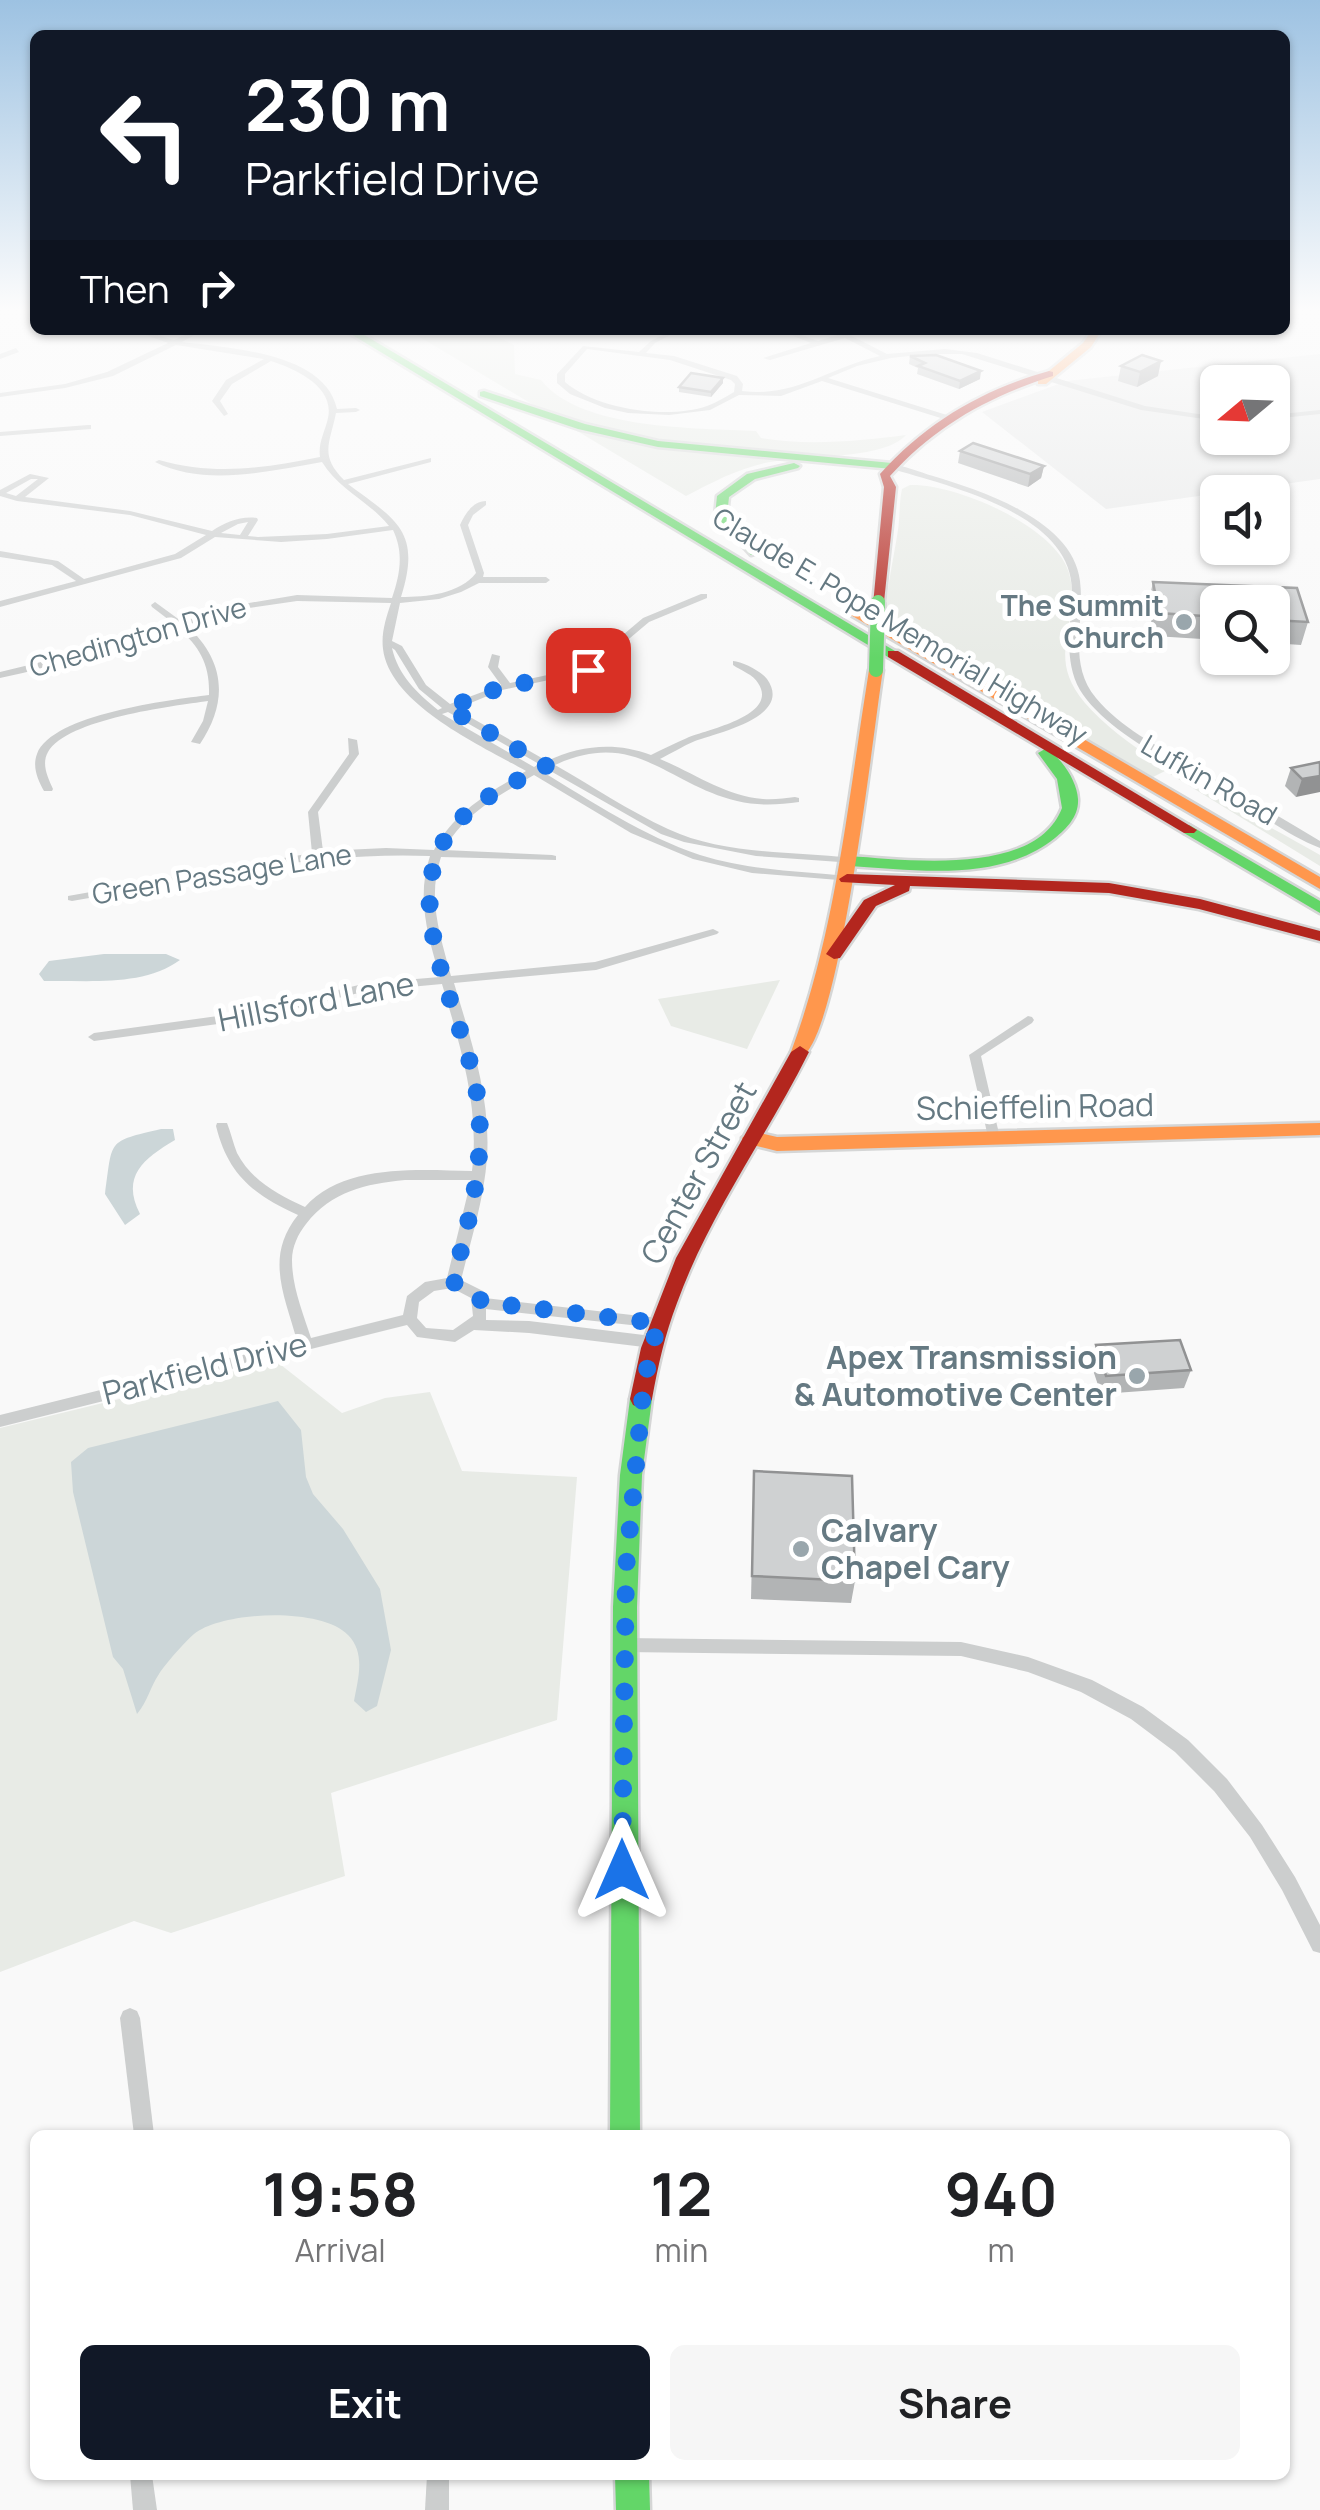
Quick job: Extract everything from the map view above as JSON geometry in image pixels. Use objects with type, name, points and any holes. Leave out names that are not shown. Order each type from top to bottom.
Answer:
[{"type":"main road","name":"Claude E. Pope Memorial Highway","points":[[505,423],[1320,908]]},
{"type":"main road","name":"Claude E. Pope Memorial Highway","points":[[534,423],[1320,884]]},
{"type":"main road","points":[[565,423],[628,439],[728,452],[858,459],[907,447],[940,423]]},
{"type":"main road","points":[[894,474],[919,448],[958,423]]},
{"type":"main road","points":[[894,474],[907,447]]},
{"type":"main road","points":[[858,459],[894,474]]},
{"type":"main road","points":[[754,552],[722,516],[722,496],[740,480],[801,465],[894,474]]},
{"type":"main road","name":"Center Street","points":[[626,2130],[624,1645],[634,1473],[655,1332],[673,1281],[701,1224],[778,1094],[815,1016],[834,954],[858,771],[876,670],[878,602],[894,474]]},
{"type":"main road","points":[[848,870],[973,862],[1015,854],[1049,838],[1070,813],[1071,795],[1064,776],[1025,733]]},
{"type":"main road","points":[[848,870],[916,886]]},
{"type":"main road","points":[[834,954],[864,908],[894,889],[916,886],[1011,883],[1118,889],[1228,910],[1320,936]]},
{"type":"main road","name":"Schieffelin Road","points":[[751,1138],[777,1144],[1320,1129]]},
{"type":"main road","points":[[632,2480],[634,2510]]},
{"type":"street","points":[[330,423],[324,459],[396,527],[405,557],[388,625],[387,655],[402,681],[442,711],[540,768],[665,832],[697,844],[848,870]]},
{"type":"street","points":[[0,434],[88,427]]},
{"type":"street","points":[[159,462],[182,470],[225,471],[324,459]]},
{"type":"street","points":[[345,482],[428,460]]},
{"type":"street","name":"Lufkin Road","points":[[894,474],[1012,510],[1046,533],[1073,568],[1077,584],[1071,651],[1075,675],[1099,709],[1139,740],[1320,845]]},
{"type":"street","points":[[0,494],[30,476],[45,478],[17,499]]},
{"type":"street","points":[[0,494],[130,513],[242,538],[312,538],[396,527]]},
{"type":"street","points":[[478,580],[480,567],[464,525],[469,514],[484,503]]},
{"type":"street","points":[[0,604],[178,556],[241,519],[254,520],[242,538]]},
{"type":"street","points":[[0,554],[55,563],[83,582]]},
{"type":"street","name":"Chedington Drive","points":[[0,675],[79,656],[226,609],[328,596],[446,596],[478,580],[546,580]]},
{"type":"street","points":[[442,711],[507,686],[588,670],[646,620],[704,596]]},
{"type":"street","points":[[155,605],[207,654],[211,719],[196,742]]},
{"type":"street","points":[[495,656],[493,667],[507,686]]},
{"type":"street","points":[[651,759],[748,720],[764,706],[767,689],[762,679],[736,663]]},
{"type":"street","points":[[588,670],[604,676]]},
{"type":"street","points":[[48,788],[40,763],[45,748],[66,734],[147,708],[212,697]]},
{"type":"street","points":[[318,855],[314,812],[354,754],[352,740]]},
{"type":"street","points":[[29,746],[45,748]]},
{"type":"street","points":[[453,1282],[478,1176],[481,1146],[477,1092],[446,980],[428,904],[428,887],[438,854],[465,814],[540,768],[569,755],[600,749],[629,751],[651,759],[740,800],[763,805],[795,800]]},
{"type":"street","points":[[540,768],[625,826],[685,854],[712,862],[848,870]]},
{"type":"street","name":"Green Passage Lane","points":[[72,898],[318,855],[552,858]]},
{"type":"street","name":"Hillsford Lane","points":[[94,1037],[234,1019],[367,987],[596,966],[713,932]]},
{"type":"street","points":[[994,1138],[975,1054],[1028,1020]]},
{"type":"street","points":[[222,1126],[226,1150],[242,1175],[305,1212]]},
{"type":"street","points":[[305,1344],[285,1263],[288,1244],[305,1212],[334,1193],[370,1178],[478,1176]]},
{"type":"street","points":[[482,1302],[475,1325],[456,1336],[432,1337],[414,1327],[410,1319],[409,1309],[420,1292],[453,1282],[472,1289],[482,1302],[655,1332]]},
{"type":"street","name":"Parkfield Drive","points":[[0,1421],[410,1319]]},
{"type":"street","points":[[475,1325],[655,1332]]},
{"type":"street","points":[[624,1645],[960,1648],[1018,1660],[1080,1681],[1151,1722],[1220,1783],[1276,1857],[1320,1944]]},
{"type":"street","points":[[130,2018],[143,2130]]},
{"type":"street","points":[[142,2480],[145,2510]]},
{"type":"street","points":[[437,2510],[438,2480]]},
{"type":"shaded area","points":[[564,423],[642,423],[756,431],[761,438],[797,442],[906,435],[895,443],[862,453],[755,466],[686,496]]},
{"type":"shaded area","points":[[996,423],[1200,423],[1200,455],[1290,455],[1290,423],[1320,423],[1320,479],[1290,483],[1290,475],[1200,475],[1200,496],[1106,509]]},
{"type":"shaded area","points":[[910,485],[952,491],[976,500],[1025,524],[1045,539],[1069,573],[1072,608],[1065,654],[1073,685],[1085,703],[1106,724],[1163,766],[1320,855],[1320,866],[1165,771],[1153,777],[885,622],[902,489]]},
{"type":"shaded area","points":[[104,954],[166,954],[180,960],[149,975],[115,980],[44,981],[39,974],[49,961]]},
{"type":"shaded area","points":[[780,980],[747,1049],[671,1026],[658,999]]},
{"type":"shaded area","points":[[173,1129],[175,1140],[138,1170],[133,1189],[140,1214],[125,1225],[105,1194],[112,1153],[121,1141]]},
{"type":"shaded area","points":[[276,1361],[342,1413],[385,1398],[430,1392],[462,1471],[577,1477],[557,1720],[331,1793],[345,1876],[171,1933],[134,1921],[0,1972],[0,1428]]},
{"type":"shaded area","points":[[278,1401],[301,1430],[306,1477],[313,1494],[343,1529],[380,1589],[391,1650],[377,1706],[366,1712],[354,1701],[359,1658],[348,1635],[317,1620],[272,1615],[226,1621],[194,1634],[162,1669],[137,1714],[123,1669],[113,1657],[73,1492],[71,1462],[88,1448]]},
{"type":"building","points":[[973,443],[1044,466],[1030,474],[960,451]]},
{"type":"building","points":[[1153,582],[1225,585],[1200,585],[1200,616],[1159,613]]},
{"type":"building","points":[[1290,588],[1297,588],[1308,622],[1290,621]]},
{"type":"building","points":[[1320,762],[1320,776],[1302,779],[1291,768]]},
{"type":"building","points":[[1180,1340],[1191,1370],[1106,1376],[1096,1345]]},
{"type":"building","name":"Calvary Chapel Cary","points":[[754,1471],[852,1476],[855,1581],[752,1576]]},
{"type":"traffic: fast","points":[[505,423],[893,654]]},
{"type":"traffic: fast","points":[[571,423],[658,444],[892,466]]},
{"type":"traffic: fast","points":[[755,552],[721,516],[723,496],[751,476],[794,466]]},
{"type":"traffic: fast","points":[[876,670],[878,602]]},
{"type":"traffic: fast","points":[[850,861],[960,865],[988,862],[1038,844],[1066,818],[1071,798],[1059,770],[1045,753]]},
{"type":"traffic: fast","points":[[1189,830],[1320,908]]},
{"type":"traffic: fast","points":[[625,2130],[625,1607],[631,1475],[641,1399]]},
{"type":"traffic: fast","points":[[632,2480],[633,2510]]},
{"type":"traffic: slow","points":[[854,611],[1320,884]]},
{"type":"traffic: slow","points":[[800,1052],[817,1006],[840,912],[876,670]]},
{"type":"traffic: slow","points":[[751,1138],[777,1144],[1320,1129]]},
{"type":"traffic: jam","points":[[878,602],[890,487],[884,476],[942,423]]},
{"type":"traffic: jam","points":[[893,654],[1189,830]]},
{"type":"traffic: jam","points":[[847,879],[1109,888],[1200,904],[1320,936]]},
{"type":"traffic: jam","points":[[834,954],[870,903],[903,888]]},
{"type":"traffic: jam","points":[[641,1399],[652,1348],[686,1258],[800,1052]]},
{"type":"place","name":"The Summit Church","points":[[1184,622]]},
{"type":"place","name":"Apex Transmission & Automotive Center","points":[[1137,1376]]},
{"type":"place","name":"Calvary Chapel Cary","points":[[801,1549]]},
{"type":"route","points":[[588,670],[499,688],[448,708],[546,766],[465,814],[448,835],[431,870],[428,904],[477,1092],[480,1121],[474,1202],[453,1282],[472,1289],[482,1302],[658,1323],[644,1382],[626,1569],[622,1870]]}]
